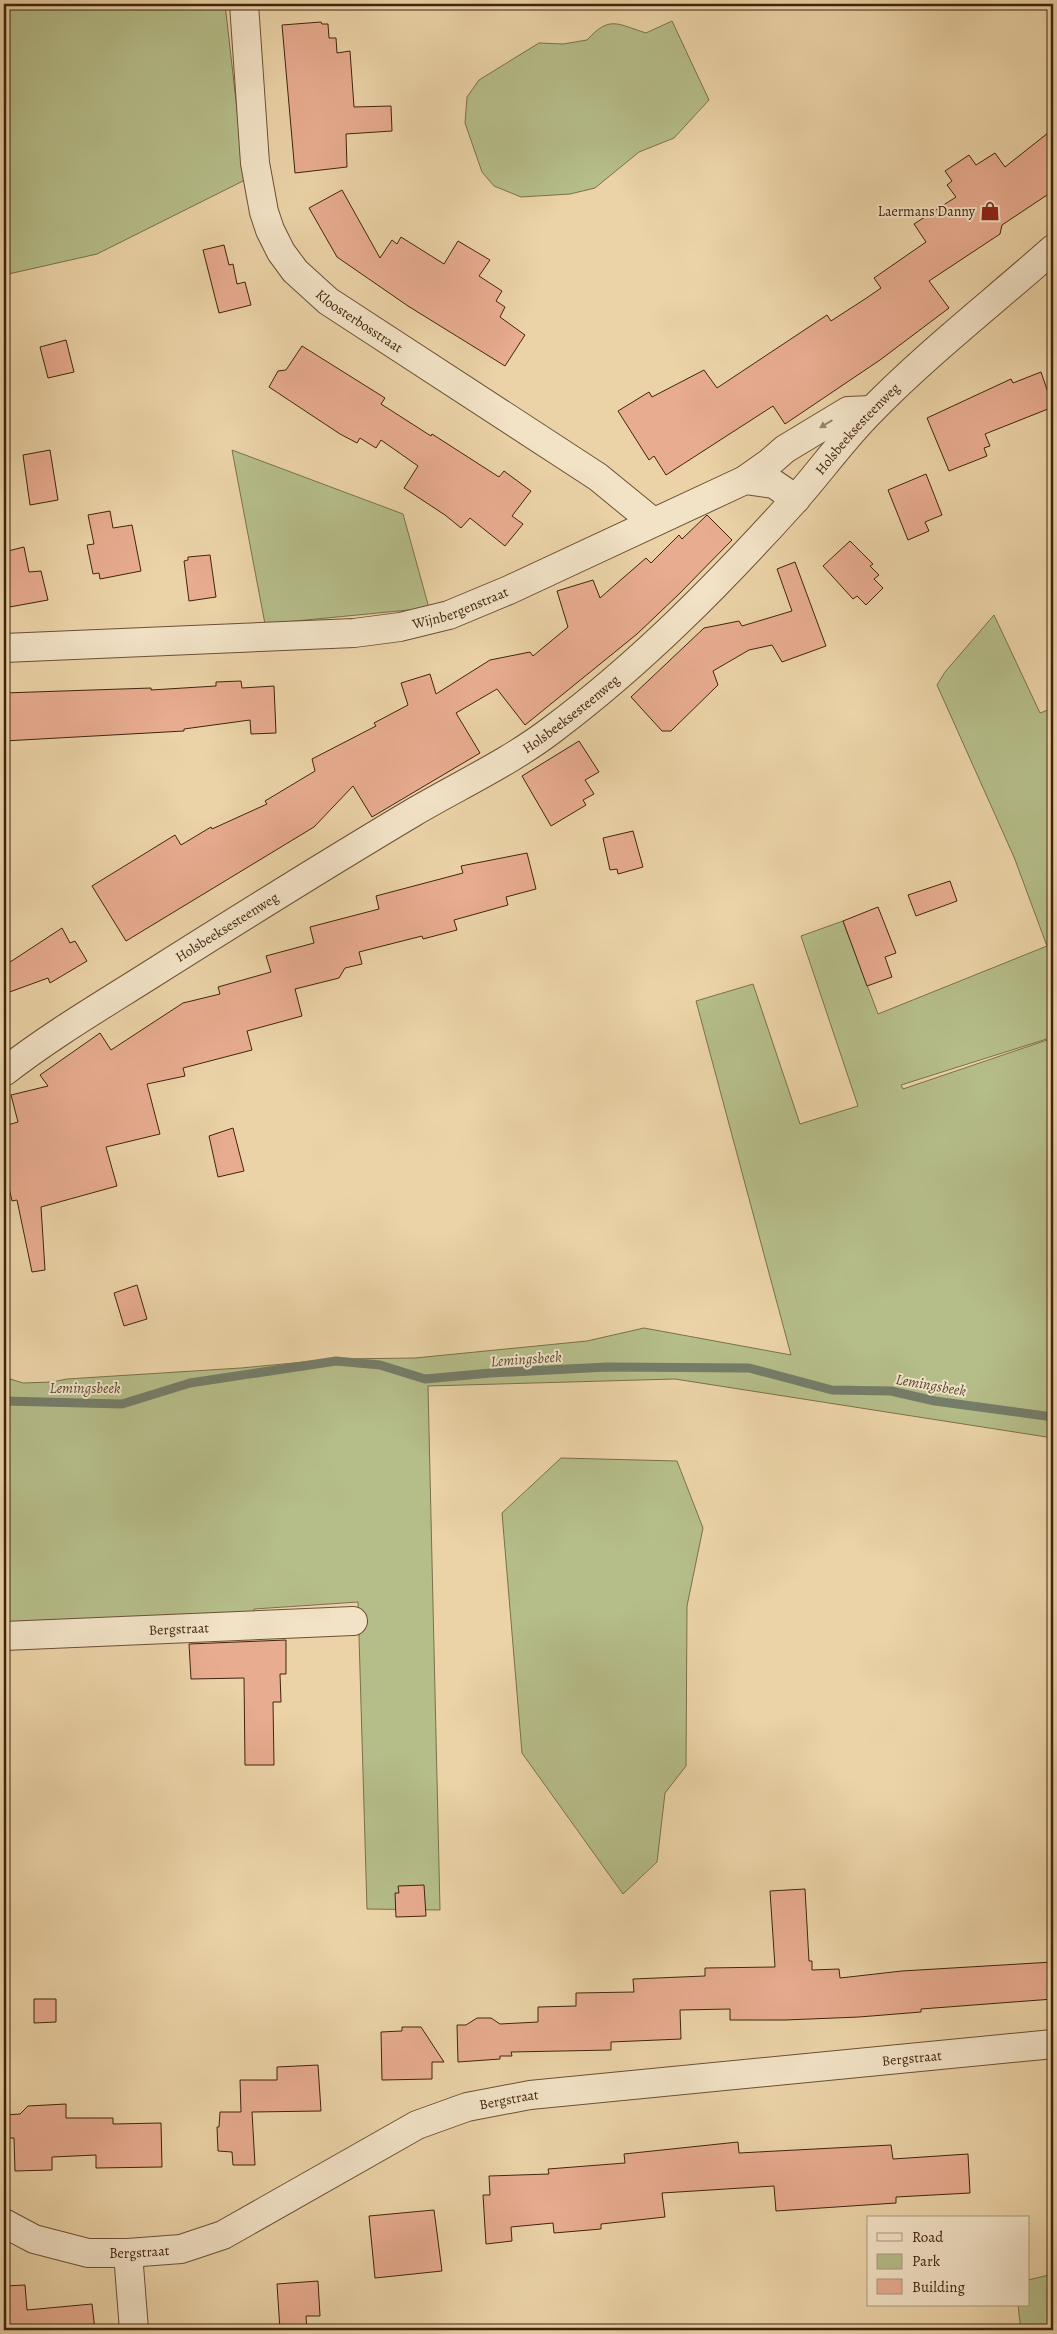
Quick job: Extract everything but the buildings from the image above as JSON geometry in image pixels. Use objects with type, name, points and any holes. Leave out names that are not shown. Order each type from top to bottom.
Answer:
[{"type":"street","name":"Kloosterbosstraat","points":[[244,4],[254,163],[270,230],[281,252],[295,271],[328,301],[598,477],[652,522]]},
{"type":"street","name":"Holsbeeksesteenweg","points":[[4,1072],[30,1051],[180,956],[416,811],[513,756],[551,731],[594,698],[676,624],[727,573],[796,499],[847,436],[871,410],[941,342],[1053,249]]},
{"type":"street","name":"Wijnbergenstraat","points":[[4,648],[354,633],[400,627],[449,615],[592,552],[652,522],[745,480],[785,449],[848,411],[871,410]]},
{"type":"street","points":[[745,480],[774,484],[796,499]]},
{"type":"street","name":"Bergstraat","points":[[4,1636],[353,1621]]},
{"type":"street","name":"Bergstraat","points":[[4,2223],[34,2239],[88,2253],[128,2254],[181,2249],[223,2235],[388,2140],[417,2125],[467,2107],[530,2095],[1053,2044]]},
{"type":"street","points":[[128,2254],[134,2330]]},
{"type":"green space","points":[[4,4],[225,4],[245,180],[97,254],[4,275]]},
{"type":"green space","points":[[672,21],[709,100],[674,138],[639,152],[595,188],[570,194],[521,197],[494,186],[482,172],[465,123],[467,97],[479,80],[539,43],[563,44],[587,40],[595,32],[608,24],[621,25],[646,33]]},
{"type":"green space","points":[[232,450],[403,514],[429,608],[265,624]]},
{"type":"green space","points":[[994,615],[1040,713],[1053,708],[1053,1037],[901,1085],[903,1089],[1053,1038],[1053,1438],[675,1379],[428,1386],[440,1910],[367,1909],[358,1602],[254,1609],[253,1619],[4,1628],[4,1377],[23,1383],[52,1382],[67,1379],[241,1368],[336,1359],[415,1358],[587,1341],[644,1328],[791,1355],[696,1001],[753,984],[800,1124],[858,1106],[801,936],[843,921],[878,1014],[1047,946],[1014,857],[937,685],[945,672]]},
{"type":"green space","points":[[561,1458],[677,1461],[703,1528],[687,1606],[686,1766],[665,1793],[657,1862],[623,1894],[522,1753],[502,1513]]},
{"type":"green space","points":[[1053,2274],[1053,2330],[1021,2330],[1018,2306],[1030,2306],[1030,2280]]},
{"type":"green space","points":[[440,2327],[507,2330],[440,2330]]},
{"type":"waterway","name":"Lemingsbeek","points":[[4,1401],[122,1404],[190,1383],[336,1361],[380,1365],[425,1379],[491,1373],[607,1367],[749,1368],[832,1390],[891,1391],[935,1401],[1053,1417]]},
{"type":"place","name":"Laermans Danny","points":[[990,211]]}]
